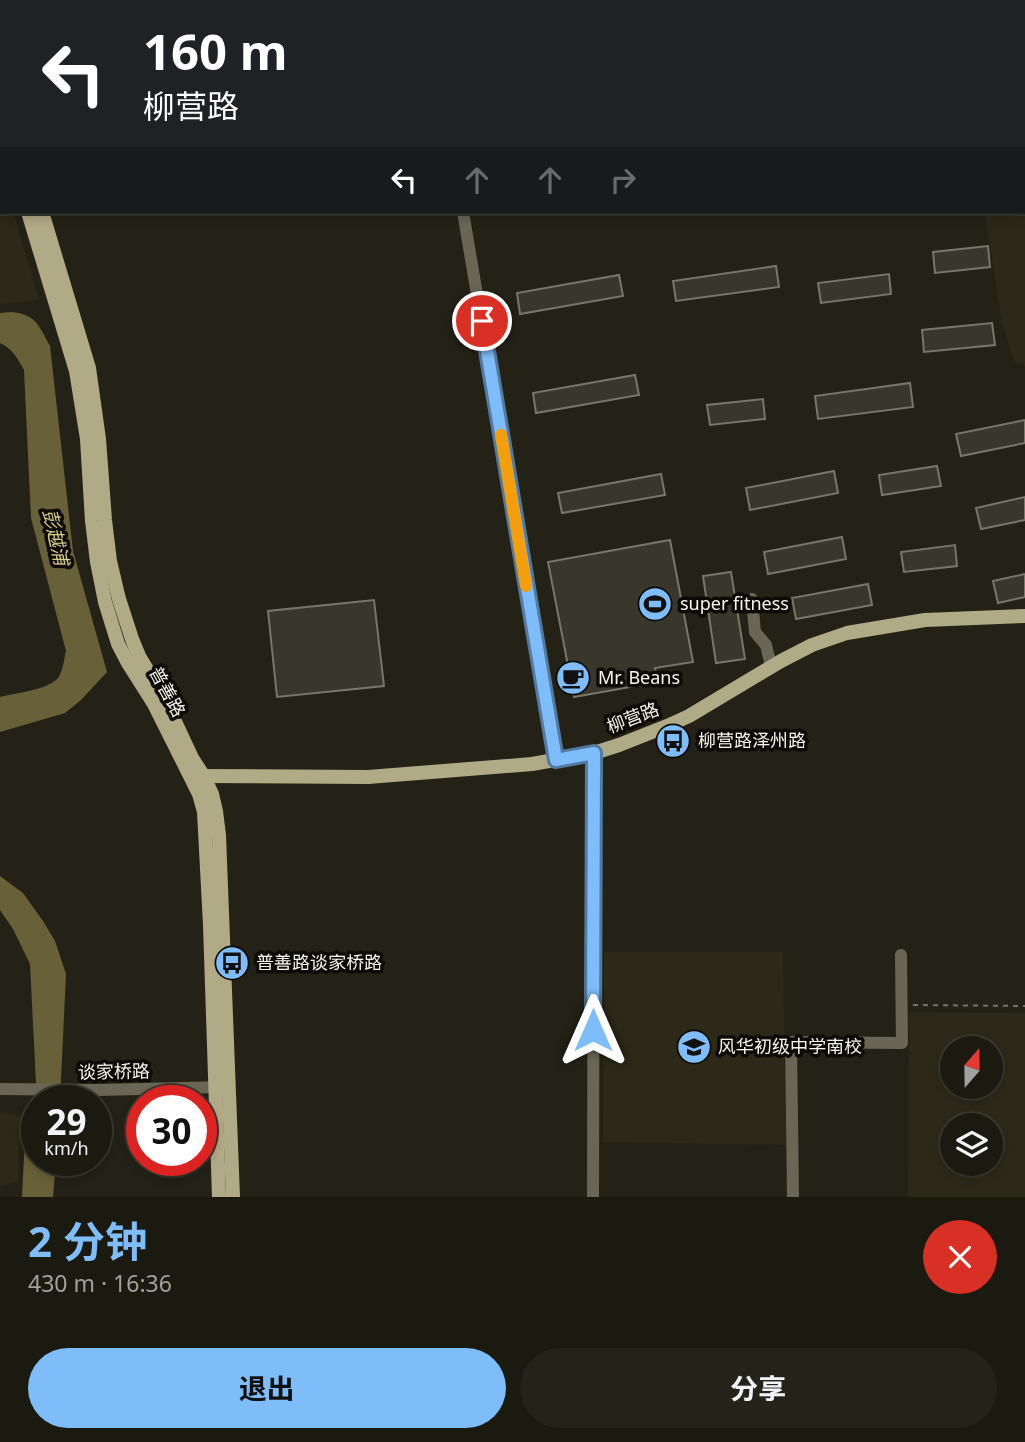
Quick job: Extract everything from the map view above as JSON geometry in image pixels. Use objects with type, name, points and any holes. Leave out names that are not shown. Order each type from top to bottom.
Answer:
[{"type":"main road","name":"普善路","points":[[29,214],[76,371],[87,439],[97,562],[105,603],[118,644],[128,663],[154,704],[182,761],[212,794],[216,811],[219,835],[222,1087],[219,1197]]},
{"type":"main road","name":"普善路","points":[[43,214],[89,368],[99,439],[108,549],[119,599],[139,656],[164,698],[192,758],[197,776]]},
{"type":"main road","name":"柳营路","points":[[197,776],[368,777],[511,766],[594,753],[689,716],[771,666],[813,645],[847,633],[925,620],[1025,616]]},
{"type":"main road","name":"普善路","points":[[222,1087],[233,1197]]},
{"type":"street","points":[[463,214],[556,760]]},
{"type":"street","points":[[752,599],[755,632],[766,645],[771,666]]},
{"type":"street","points":[[593,1197],[594,753]]},
{"type":"street","points":[[793,1197],[791,1042],[902,1043],[901,955]]},
{"type":"street","name":"谈家桥路","points":[[0,1089],[222,1087]]},
{"type":"path","points":[[901,1005],[1025,1006]]},
{"type":"shaded area","points":[[0,214],[14,214],[39,300],[0,304]]},
{"type":"shaded area","points":[[985,214],[1025,214],[1025,366],[1014,361],[1002,323]]},
{"type":"shaded area","name":"风华初级中学南校","points":[[604,952],[783,952],[786,1145],[603,1142]]},
{"type":"shaded area","points":[[909,1012],[1025,1013],[1025,1197],[908,1197]]},
{"type":"shaded area","points":[[0,1111],[20,1117],[18,1182],[0,1186]]},
{"type":"water","name":"彭越浦","points":[[0,313],[26,315],[36,322],[50,346],[73,551],[107,672],[65,713],[0,732],[0,697],[53,682],[61,672],[66,651],[31,518],[24,370],[11,351],[0,343]]},
{"type":"water","points":[[0,876],[23,893],[55,941],[66,974],[61,1085],[36,1085],[30,964],[13,929],[0,910]]},
{"type":"water","points":[[23,1176],[55,1176],[53,1197],[22,1197]]},
{"type":"building","points":[[988,246],[990,267],[935,273],[933,252]]},
{"type":"building","points":[[776,266],[779,287],[676,301],[673,281]]},
{"type":"building","points":[[889,274],[891,294],[821,303],[818,283]]},
{"type":"building","points":[[619,275],[623,296],[520,314],[517,293]]},
{"type":"building","points":[[992,323],[995,345],[924,352],[922,330]]},
{"type":"building","points":[[635,375],[639,395],[536,413],[533,393]]},
{"type":"building","points":[[910,383],[913,407],[818,419],[815,396]]},
{"type":"building","points":[[763,399],[765,419],[710,425],[707,405]]},
{"type":"building","points":[[1025,420],[1025,443],[961,456],[956,434]]},
{"type":"building","points":[[937,466],[941,486],[882,495],[879,475]]},
{"type":"building","points":[[834,471],[838,493],[750,510],[746,488]]},
{"type":"building","points":[[661,474],[665,495],[562,513],[558,493]]},
{"type":"building","points":[[1025,497],[1025,520],[981,529],[976,508]]},
{"type":"building","points":[[842,537],[846,559],[768,574],[764,552]]},
{"type":"building","points":[[670,540],[693,662],[655,668],[658,682],[574,697],[548,562]]},
{"type":"building","points":[[955,545],[957,566],[904,572],[901,552]]},
{"type":"building","points":[[731,572],[745,659],[716,663],[703,576]]},
{"type":"building","points":[[1025,574],[1025,597],[998,603],[993,581]]},
{"type":"building","points":[[868,584],[872,605],[796,619],[792,598]]},
{"type":"building","points":[[374,600],[384,686],[277,697],[268,611]]},
{"type":"slow traffic","points":[[501,435],[526,586]]},
{"type":"place","name":"super fitness","points":[[655,604]]},
{"type":"place","name":"Mr. Beans","points":[[573,678]]},
{"type":"place","name":"柳营路泽州路","points":[[673,741]]},
{"type":"place","name":"普善路谈家桥路","points":[[232,963]]},
{"type":"place","name":"风华初级中学南校","points":[[694,1047]]},
{"type":"route","points":[[482,321],[556,760],[594,753],[593,1030]]}]
